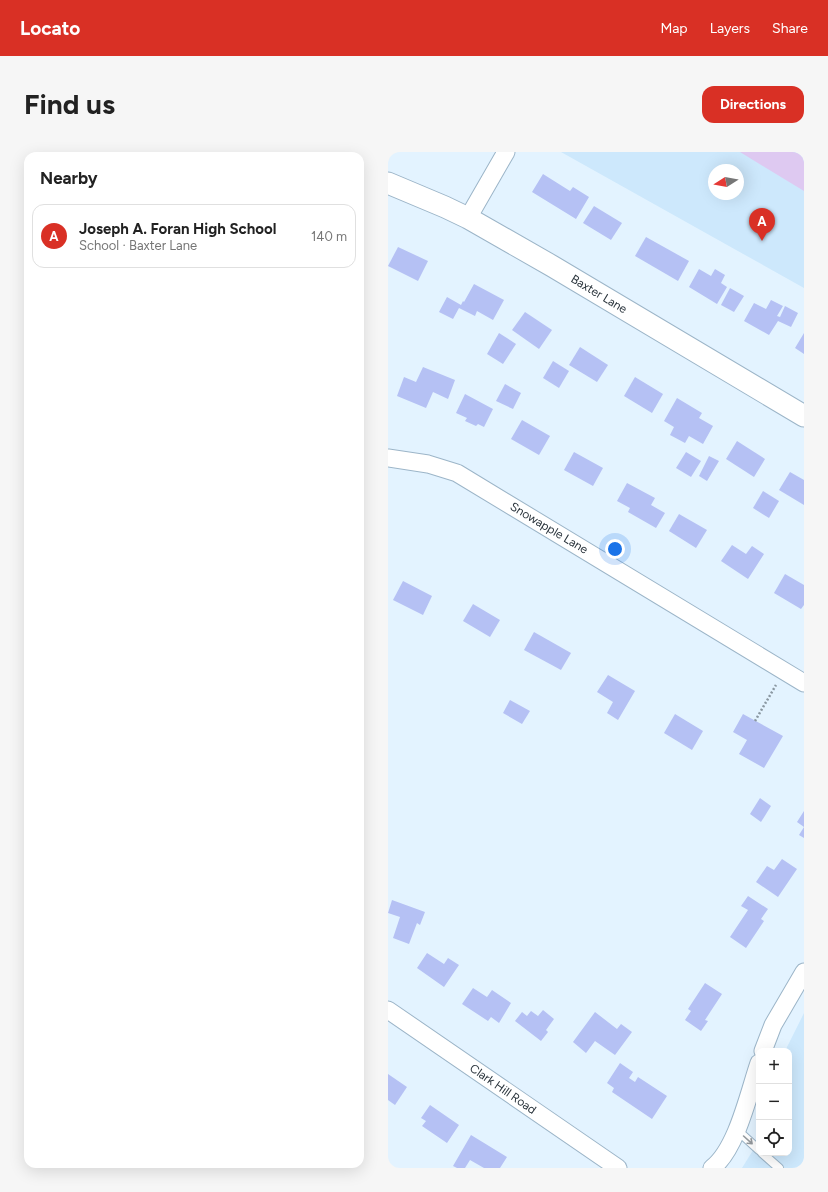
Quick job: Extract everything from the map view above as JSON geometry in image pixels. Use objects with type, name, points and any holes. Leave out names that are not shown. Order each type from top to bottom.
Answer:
[{"type":"street","points":[[468,218],[506,152]]},
{"type":"street","name":"Baxter Lane","points":[[388,183],[468,218],[552,266],[804,416]]},
{"type":"street","name":"Snowapple Lane","points":[[388,458],[428,464],[457,473],[804,683]]},
{"type":"street","points":[[764,1048],[773,1025],[804,972]]},
{"type":"street","name":"Clark Hill Road","points":[[388,1010],[618,1168]]},
{"type":"street","points":[[712,1168],[727,1151],[737,1130],[756,1072]]},
{"type":"lane","points":[[737,1130],[756,1147]]},
{"type":"lane","points":[[765,1156],[778,1168]]},
{"type":"path","points":[[755,721],[776,685]]},
{"type":"shaded area","points":[[561,152],[804,152],[804,288]]},
{"type":"shaded area","points":[[740,152],[804,152],[804,191]]},
{"type":"shaded area","points":[[804,1013],[804,1168],[742,1168],[756,1144],[756,1156],[792,1156],[792,1048],[786,1048]]},
{"type":"building","points":[[543,174],[570,191],[573,187],[589,197],[576,219],[532,192]]},
{"type":"building","points":[[594,206],[622,223],[611,240],[583,223]]},
{"type":"building","points":[[646,237],[689,261],[678,281],[635,256]]},
{"type":"building","points":[[398,247],[428,261],[418,281],[388,266]]},
{"type":"building","points":[[699,269],[711,276],[715,269],[725,275],[721,283],[727,287],[717,304],[689,287]]},
{"type":"building","points":[[474,284],[504,300],[493,320],[477,311],[475,316],[459,308],[453,319],[439,312],[447,297],[461,305]]},
{"type":"building","points":[[730,288],[744,296],[734,312],[721,305]]},
{"type":"building","points":[[771,300],[783,306],[777,316],[780,317],[785,306],[798,313],[791,327],[778,321],[769,335],[744,321],[754,303],[766,309]]},
{"type":"building","points":[[525,312],[552,330],[539,349],[512,330]]},
{"type":"building","points":[[499,333],[516,344],[503,364],[487,354]]},
{"type":"building","points":[[804,333],[804,354],[795,348]]},
{"type":"building","points":[[580,347],[608,365],[597,382],[569,365]]},
{"type":"building","points":[[553,361],[569,371],[559,388],[543,378]]},
{"type":"building","points":[[423,367],[455,380],[448,399],[433,392],[426,408],[397,396],[404,377],[416,382]]},
{"type":"building","points":[[635,377],[663,394],[652,413],[624,396]]},
{"type":"building","points":[[505,384],[521,393],[513,409],[496,401]]},
{"type":"building","points":[[465,394],[493,409],[484,427],[478,424],[476,426],[465,421],[467,418],[456,413]]},
{"type":"building","points":[[677,398],[702,413],[699,418],[713,426],[703,444],[689,436],[685,443],[670,435],[674,427],[664,421]]},
{"type":"building","points":[[522,420],[550,436],[539,455],[511,439]]},
{"type":"building","points":[[737,441],[765,459],[754,477],[726,459]]},
{"type":"building","points":[[574,452],[603,468],[593,486],[564,470]]},
{"type":"building","points":[[686,452],[701,461],[691,477],[676,468]]},
{"type":"building","points":[[709,456],[719,461],[707,481],[699,476]]},
{"type":"building","points":[[790,472],[804,480],[804,505],[779,490]]},
{"type":"building","points":[[627,483],[655,498],[651,505],[665,513],[656,528],[628,512],[630,508],[617,501]]},
{"type":"building","points":[[763,491],[779,501],[769,518],[753,508]]},
{"type":"building","points":[[679,514],[707,530],[696,548],[669,531]]},
{"type":"building","points":[[732,545],[746,554],[752,546],[764,554],[748,579],[721,561]]},
{"type":"building","points":[[785,574],[804,585],[804,605],[801,609],[774,593]]},
{"type":"building","points":[[403,581],[432,596],[423,615],[393,600]]},
{"type":"building","points":[[473,604],[500,620],[490,637],[463,621]]},
{"type":"building","points":[[534,632],[571,653],[561,670],[524,650]]},
{"type":"building","points":[[608,675],[635,691],[618,720],[607,713],[613,702],[597,692]]},
{"type":"building","points":[[510,700],[530,711],[522,724],[503,713]]},
{"type":"building","points":[[675,714],[703,731],[692,750],[664,733]]},
{"type":"building","points":[[743,714],[783,736],[764,768],[739,754],[747,740],[733,732]]},
{"type":"building","points":[[760,798],[771,806],[761,822],[750,814]]},
{"type":"building","points":[[804,811],[804,827],[797,822]]},
{"type":"building","points":[[804,827],[804,838],[799,835]]},
{"type":"building","points":[[782,859],[797,869],[778,897],[756,882],[767,866],[774,870]]},
{"type":"building","points":[[748,896],[768,909],[761,919],[764,921],[746,948],[730,937],[748,910],[741,906]]},
{"type":"building","points":[[392,900],[425,912],[420,925],[417,923],[409,944],[393,938],[400,917],[388,913]]},
{"type":"building","points":[[427,953],[444,964],[448,958],[459,965],[444,987],[417,968]]},
{"type":"building","points":[[705,983],[722,994],[705,1020],[708,1021],[701,1031],[685,1020],[691,1011],[688,1009]]},
{"type":"building","points":[[473,988],[487,997],[492,990],[511,1003],[499,1023],[491,1017],[488,1021],[462,1004]]},
{"type":"building","points":[[543,1010],[554,1019],[546,1030],[548,1032],[541,1041],[515,1021],[522,1012],[527,1016],[531,1011],[538,1016]]},
{"type":"building","points":[[595,1012],[617,1029],[621,1024],[632,1032],[615,1055],[595,1041],[586,1053],[573,1042]]},
{"type":"building","points":[[620,1063],[633,1072],[629,1078],[635,1082],[638,1077],[667,1096],[652,1119],[612,1092],[614,1088],[607,1083]]},
{"type":"building","points":[[388,1074],[407,1087],[395,1105],[388,1100]]},
{"type":"building","points":[[430,1105],[459,1125],[447,1143],[422,1126],[426,1121],[421,1118]]},
{"type":"building","points":[[471,1135],[507,1157],[500,1168],[484,1168],[470,1160],[465,1168],[457,1168],[453,1166]]},
{"type":"place","name":"Joseph A. Foran High School","points":[[762,241]]}]
